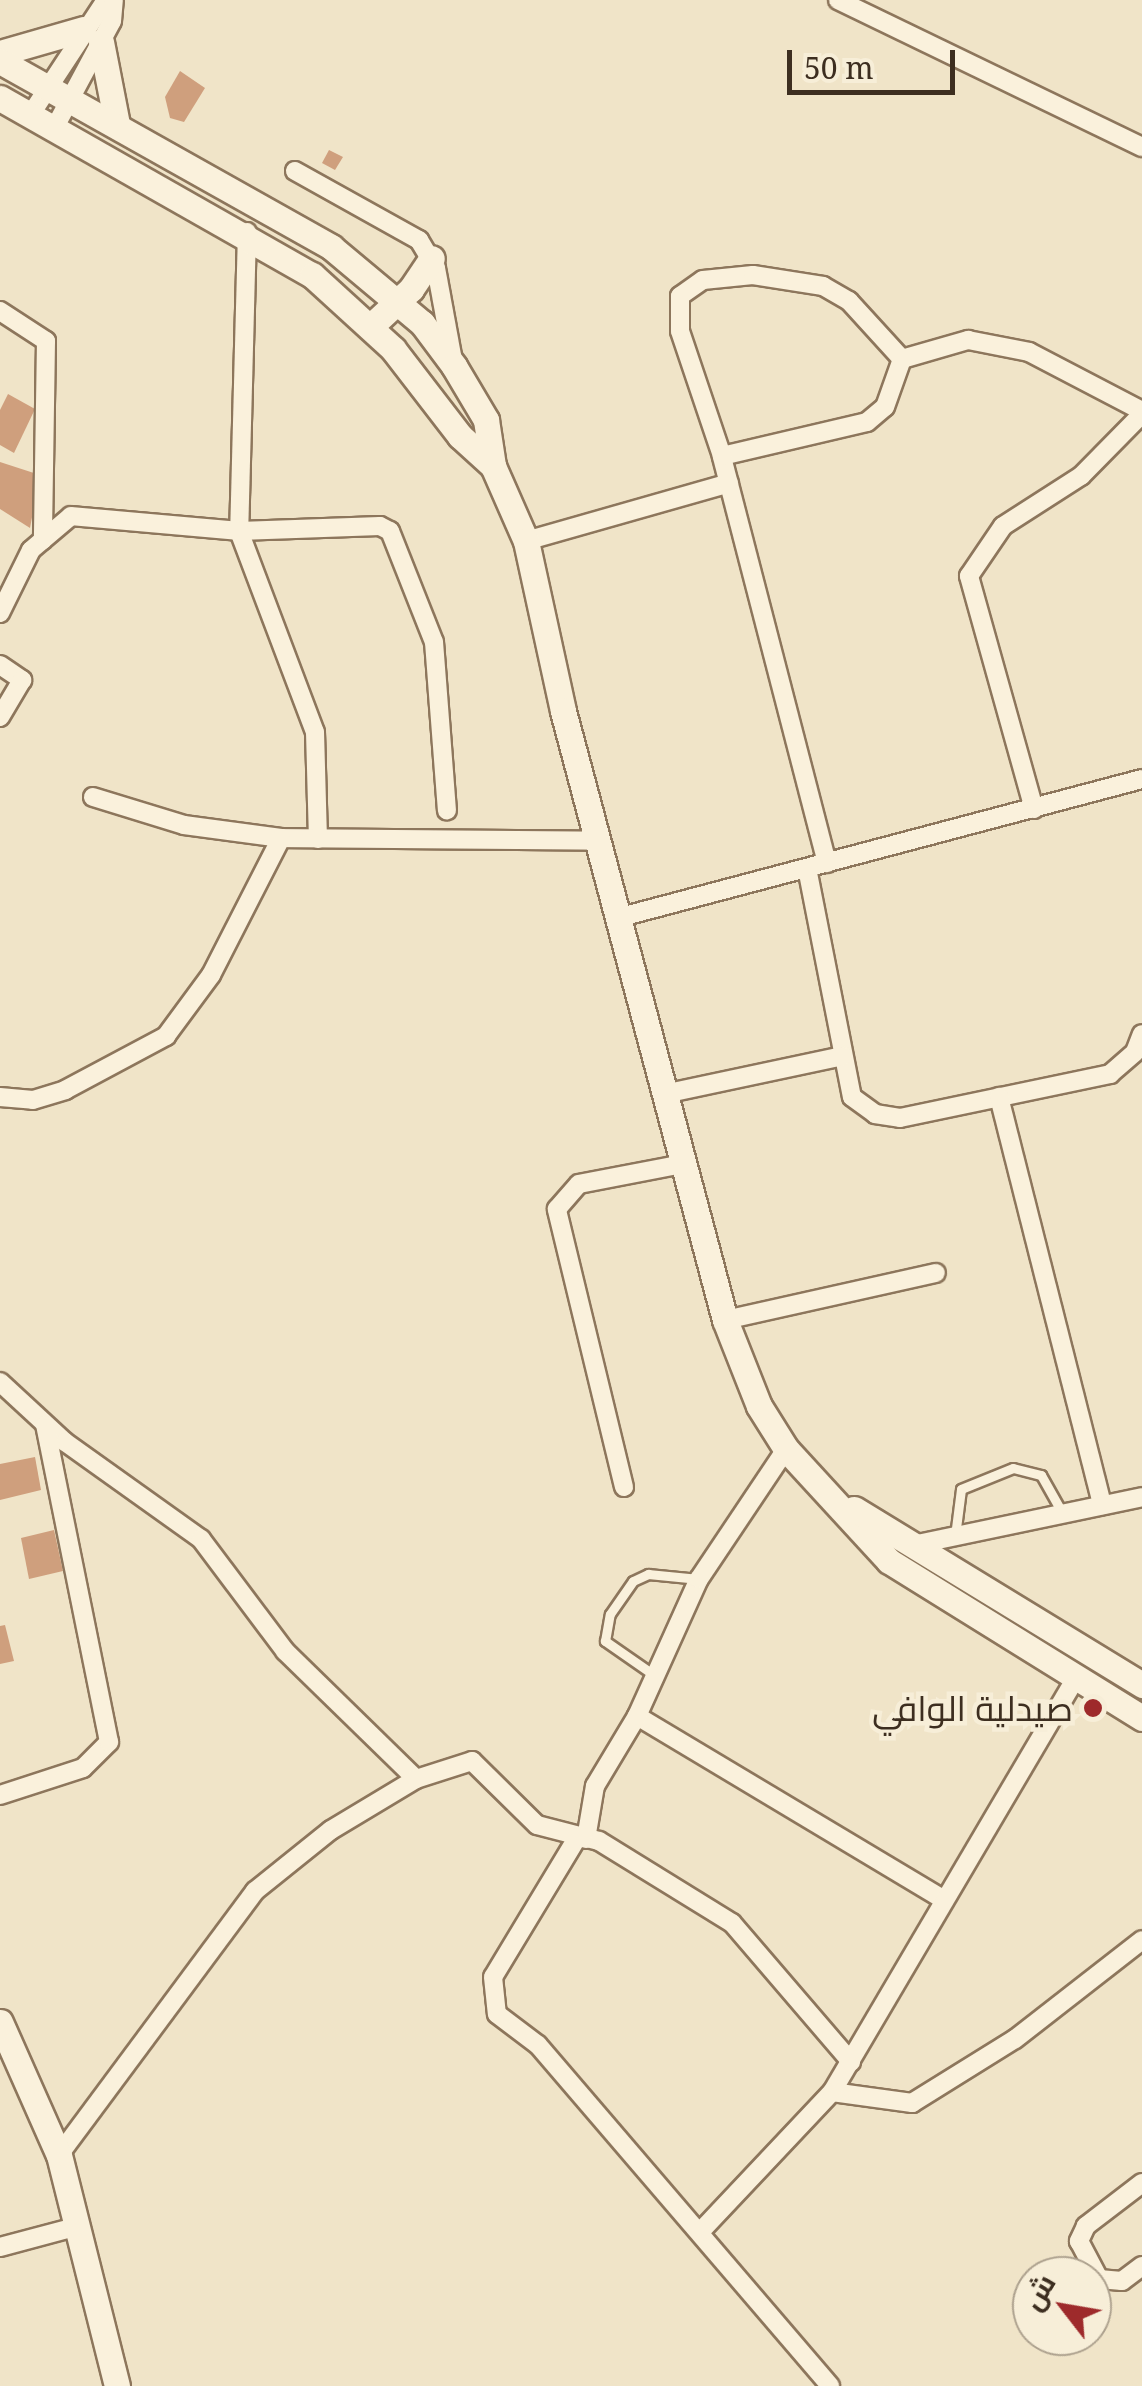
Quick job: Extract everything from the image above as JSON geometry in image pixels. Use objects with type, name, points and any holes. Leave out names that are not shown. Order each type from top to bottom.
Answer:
[{"type":"street","points":[[106,0],[92,36],[117,124]]},
{"type":"street","points":[[32,114],[59,92],[114,0]]},
{"type":"street","points":[[838,0],[1142,147]]},
{"type":"street","points":[[0,57],[92,36]]},
{"type":"street","points":[[0,57],[294,224],[398,302],[454,366],[486,420],[493,466],[526,541],[598,841],[724,1320],[758,1406],[786,1449],[889,1560],[1142,1718]]},
{"type":"street","points":[[55,127],[59,92]]},
{"type":"street","points":[[0,98],[246,232],[312,275],[370,327],[460,436],[493,466]]},
{"type":"street","points":[[295,171],[402,226],[432,258],[454,366]]},
{"type":"street","points":[[246,232],[239,530],[315,732],[318,839]]},
{"type":"street","points":[[370,327],[398,302],[432,258]]},
{"type":"street","points":[[827,863],[722,456],[680,331],[680,296],[703,280],[753,276],[823,286],[849,301],[902,359]]},
{"type":"street","points":[[0,311],[46,342],[44,540]]},
{"type":"street","points":[[902,359],[968,340],[1000,344],[1142,413],[1081,476],[1003,526],[970,576],[1034,809]]},
{"type":"street","points":[[722,456],[866,422],[885,407],[902,359]]},
{"type":"street","points":[[526,541],[729,483]]},
{"type":"street","points":[[0,613],[31,550],[71,516],[239,530],[380,526],[390,532],[434,642],[448,811]]},
{"type":"street","points":[[0,665],[22,680],[0,717]]},
{"type":"street","points":[[618,918],[1142,779]]},
{"type":"street","points":[[93,797],[184,825],[280,838],[598,841]]},
{"type":"street","points":[[0,1097],[33,1100],[64,1090],[166,1036],[211,976],[280,838]]},
{"type":"street","points":[[808,868],[852,1096],[875,1114],[900,1118],[1110,1074],[1135,1052],[1142,1034]]},
{"type":"street","points":[[664,1094],[844,1056]]},
{"type":"street","points":[[999,1097],[1102,1505]]},
{"type":"street","points":[[624,1487],[557,1209],[579,1184],[683,1164]]},
{"type":"street","points":[[724,1320],[936,1273]]},
{"type":"street","points":[[0,1382],[45,1424],[201,1539],[285,1651],[416,1779]]},
{"type":"street","points":[[0,1796],[83,1768],[110,1742],[45,1424]]},
{"type":"street","points":[[786,1449],[699,1579],[637,1716],[595,1786],[582,1838],[494,1977],[497,2014],[538,2045],[830,2386]]},
{"type":"street","points":[[832,1496],[1142,1686]]},
{"type":"street","points":[[913,1545],[1142,1497]]},
{"type":"street","points":[[700,2232],[832,2092],[1076,1678]]},
{"type":"street","points":[[637,1716],[944,1899]]},
{"type":"street","points":[[60,2155],[256,1891],[331,1830],[416,1779],[472,1761],[537,1825],[582,1838],[732,1923],[851,2062]]},
{"type":"street","points":[[832,2092],[912,2102],[1015,2039],[1142,1940]]},
{"type":"street","points":[[0,2022],[60,2155],[117,2386]]},
{"type":"street","points":[[1142,2183],[1086,2226],[1079,2241],[1099,2278],[1122,2281],[1142,2266]]},
{"type":"street","points":[[0,2247],[79,2226]]},
{"type":"lane","points":[[955,1536],[961,1489],[1013,1468],[1042,1475],[1063,1514]]},
{"type":"lane","points":[[654,1675],[605,1641],[610,1614],[634,1581],[648,1574],[699,1579]]},
{"type":"building","points":[[180,71],[205,88],[184,122],[170,118],[165,97]]},
{"type":"building","points":[[329,150],[343,157],[335,170],[322,163]]},
{"type":"building","points":[[8,394],[35,409],[14,453],[0,445],[0,410]]},
{"type":"building","points":[[0,462],[40,475],[30,528],[0,509]]},
{"type":"building","points":[[35,1457],[41,1490],[0,1500],[0,1464]]},
{"type":"building","points":[[54,1530],[63,1571],[29,1579],[21,1538]]},
{"type":"building","points":[[5,1625],[14,1661],[0,1664],[0,1626]]},
{"type":"place","name":"صيدلية الوافي","points":[[1093,1708]]}]
